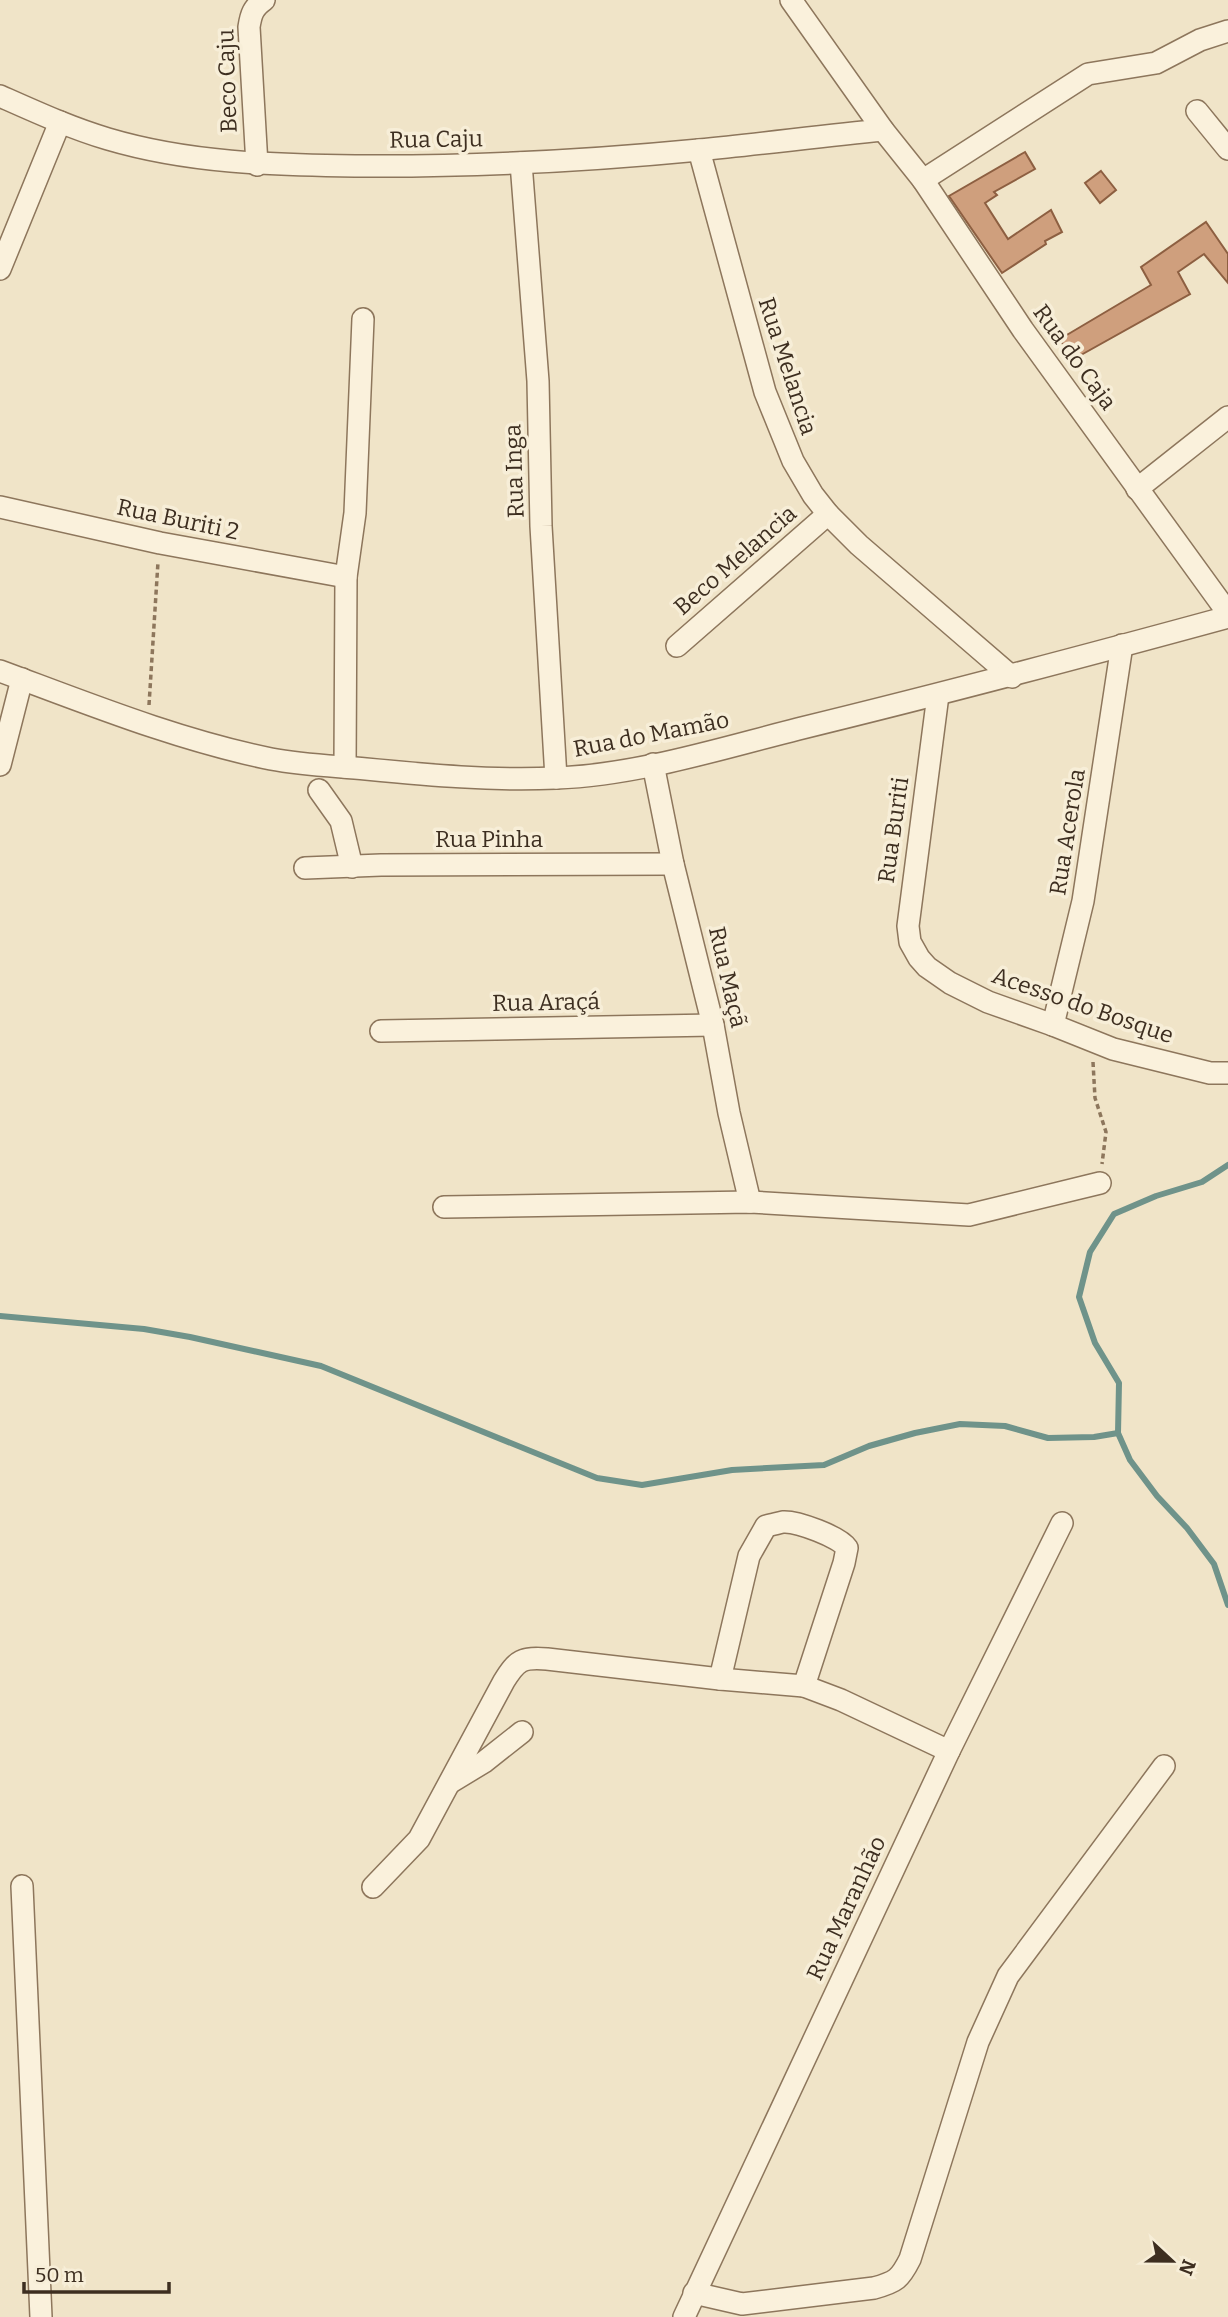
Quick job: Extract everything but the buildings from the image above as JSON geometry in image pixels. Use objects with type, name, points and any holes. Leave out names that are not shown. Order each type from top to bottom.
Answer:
[{"type":"street","name":"Beco Caju","points":[[257,165],[249,27],[255,7],[264,0]]},
{"type":"street","name":"Rua do Caja","points":[[790,0],[883,130],[923,180],[1023,330],[1228,615]]},
{"type":"street","points":[[923,180],[1088,74],[1156,63],[1200,40],[1228,31]]},
{"type":"street","name":"Rua Caju","points":[[0,96],[60,122],[110,139],[161,151],[257,165],[400,167],[521,163],[699,150],[883,130]]},
{"type":"street","points":[[1198,110],[1228,149]]},
{"type":"street","points":[[0,269],[60,122]]},
{"type":"street","name":"Rua Melancia","points":[[699,150],[765,392],[793,461],[813,495],[859,545],[1012,677]]},
{"type":"street","name":"Rua Inga","points":[[521,163],[538,381],[541,526],[556,778]]},
{"type":"street","points":[[345,767],[346,576],[355,513],[363,319]]},
{"type":"street","points":[[1137,489],[1228,417]]},
{"type":"street","name":"Rua Buriti 2","points":[[0,507],[160,542],[346,576]]},
{"type":"street","name":"Beco Melancia","points":[[677,646],[828,514]]},
{"type":"street","name":"Rua do Mamão","points":[[0,671],[148,724],[218,746],[273,759],[322,767],[489,779],[556,778],[600,775],[653,764],[938,695],[1012,677],[1228,615]]},
{"type":"street","name":"Rua Acerola","points":[[1053,1025],[1083,901],[1122,645]]},
{"type":"street","points":[[0,765],[22,679]]},
{"type":"street","name":"Rua Buriti","points":[[927,967],[910,942],[908,926],[938,695]]},
{"type":"street","name":"Rua Maçã","points":[[653,764],[673,864],[713,1025],[729,1113],[750,1202]]},
{"type":"street","points":[[319,790],[341,821],[352,867]]},
{"type":"street","name":"Rua Pinha","points":[[305,868],[673,864]]},
{"type":"street","name":"Acesso do Bosque","points":[[927,967],[950,983],[988,1002],[1113,1049],[1210,1073],[1228,1073]]},
{"type":"street","name":"Rua Araçá","points":[[381,1031],[713,1025]]},
{"type":"street","points":[[444,1207],[750,1202],[969,1215],[1100,1183]]},
{"type":"street","points":[[720,1679],[749,1556],[766,1526],[785,1522],[825,1534],[847,1548],[804,1686]]},
{"type":"street","name":"Rua Maranhão","points":[[684,2317],[949,1751],[1062,1523]]},
{"type":"street","points":[[373,1887],[419,1839],[504,1681],[514,1665],[521,1661],[547,1659],[804,1686],[841,1700],[949,1751]]},
{"type":"street","points":[[449,1783],[484,1762],[522,1732]]},
{"type":"street","points":[[694,2293],[742,2304],[874,2288],[892,2283],[902,2275],[910,2259],[978,2042],[1008,1976],[1164,1766]]},
{"type":"street","points":[[22,1886],[41,2317]]},
{"type":"path","points":[[148,724],[160,542]]},
{"type":"path","points":[[1093,1062],[1095,1098],[1106,1132],[1100,1183]]},
{"type":"waterway","points":[[1228,1165],[1202,1182],[1156,1196],[1114,1214],[1090,1252],[1079,1297],[1095,1343],[1119,1383],[1118,1433],[1130,1460],[1214,1564],[1228,1605]]},
{"type":"waterway","points":[[0,1316],[144,1329],[321,1366],[597,1478],[642,1485],[732,1470],[824,1465],[869,1446],[960,1424],[1005,1426],[1048,1438],[1094,1437],[1118,1433]]}]
